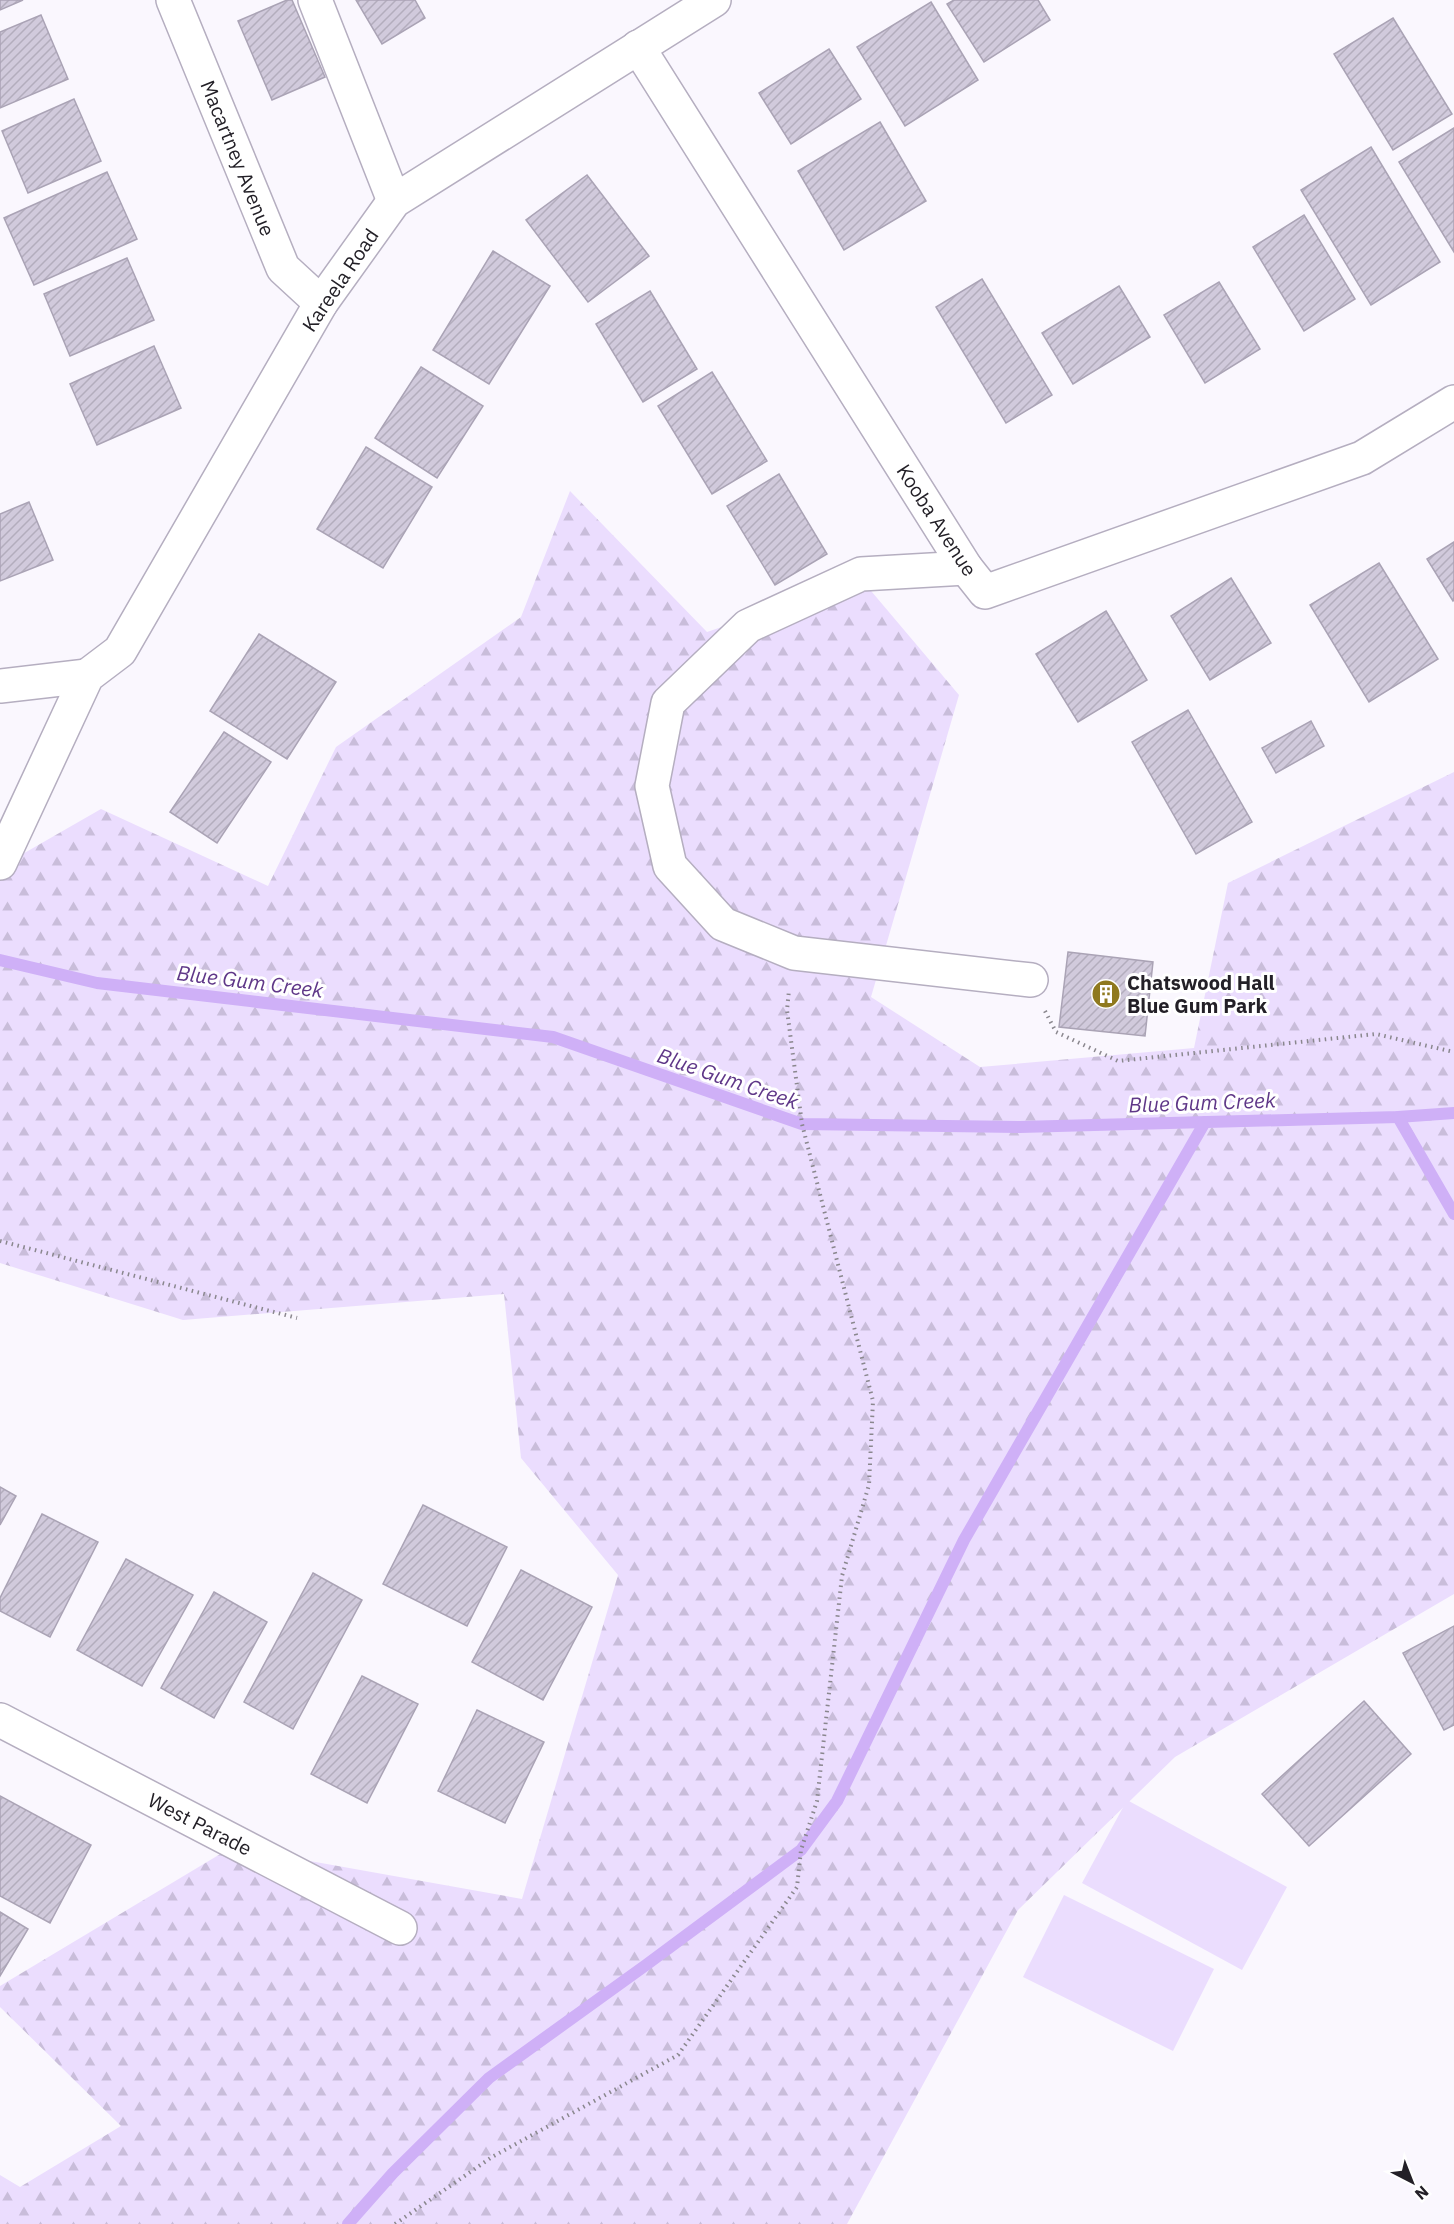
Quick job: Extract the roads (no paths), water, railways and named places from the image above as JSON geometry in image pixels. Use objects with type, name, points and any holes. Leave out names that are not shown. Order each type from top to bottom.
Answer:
[{"type":"street","name":"Macartney Avenue","points":[[173,0],[283,268],[321,303]]},
{"type":"street","points":[[315,0],[394,201]]},
{"type":"street","name":"Kareela Road","points":[[87,676],[120,651],[321,303],[394,201],[714,0]]},
{"type":"street","name":"Kooba Avenue","points":[[638,47],[966,568],[985,592],[1362,458],[1454,402]]},
{"type":"street","points":[[966,568],[861,574],[748,626],[668,703],[652,786],[670,866],[723,924],[794,953],[1030,981]]},
{"type":"street","points":[[0,686],[87,676]]},
{"type":"street","points":[[0,863],[87,676]]},
{"type":"street","name":"West Parade","points":[[0,1720],[400,1928]]},
{"type":"waterway","name":"Blue Gum Creek","points":[[0,960],[97,983],[553,1037],[802,1124],[1020,1127],[1398,1117],[1454,1113]]},
{"type":"waterway","points":[[1398,1117],[1454,1214]]},
{"type":"waterway","points":[[348,2224],[393,2173],[489,2078],[801,1850],[837,1801],[964,1540],[1205,1122]]},
{"type":"place","name":"Chatswood Hall Blue Gum Park","points":[[1106,994]]}]
